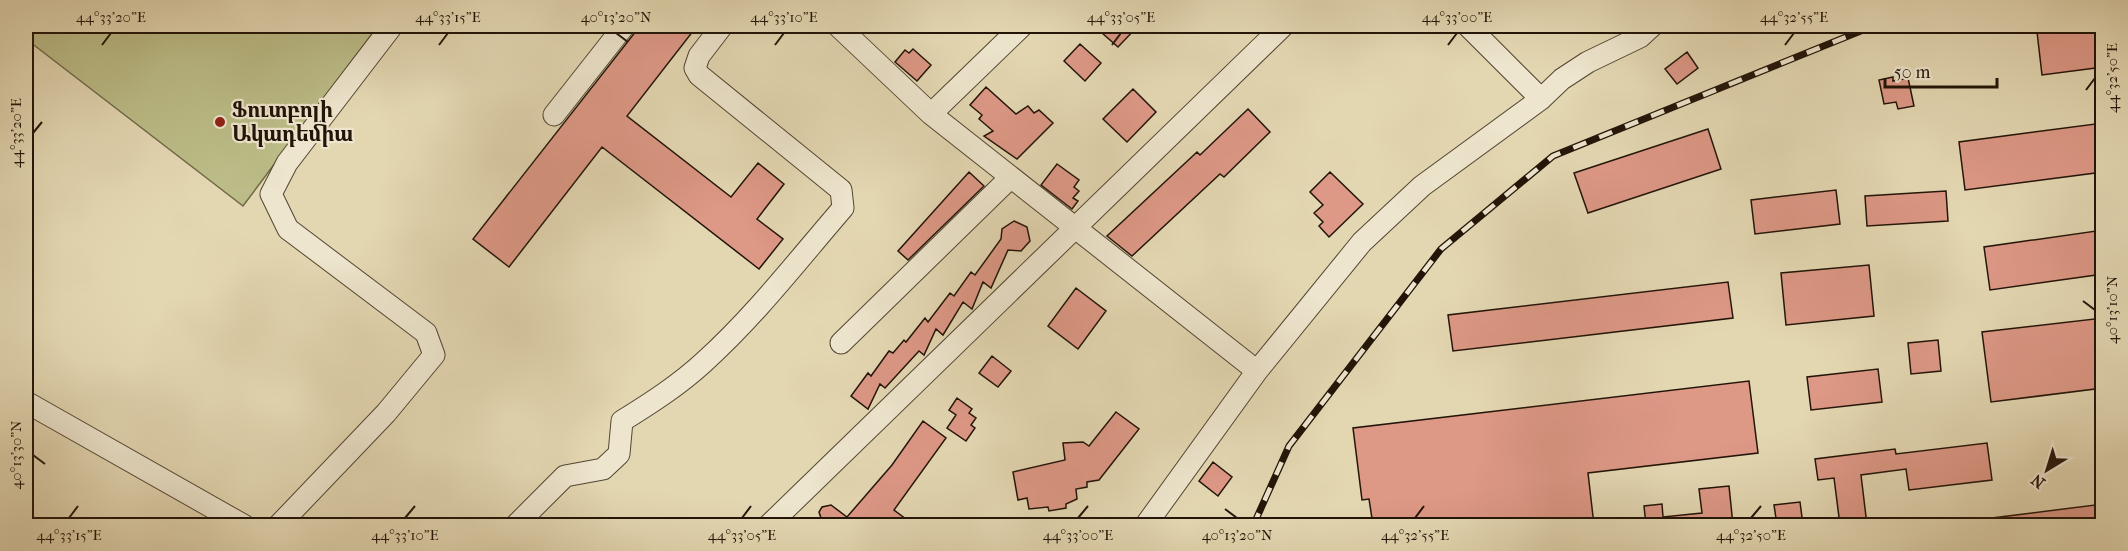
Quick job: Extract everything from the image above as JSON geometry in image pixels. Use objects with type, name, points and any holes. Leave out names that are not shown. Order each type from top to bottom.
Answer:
[{"type":"street","points":[[278,525],[386,413],[434,355],[426,333],[288,229],[271,194],[287,163],[392,26]]},
{"type":"street","points":[[554,115],[624,26]]},
{"type":"street","points":[[515,525],[565,476],[603,469],[619,454],[622,421],[667,393],[705,362],[774,288],[843,208],[841,190],[699,75],[695,68],[699,56],[722,26]]},
{"type":"street","points":[[837,26],[931,114],[1257,371]]},
{"type":"street","points":[[931,114],[1022,26]]},
{"type":"street","points":[[768,525],[1282,26]]},
{"type":"street","points":[[1468,26],[1541,99]]},
{"type":"street","points":[[1145,525],[1257,371],[1362,242],[1422,186],[1541,99],[1562,79],[1588,62],[1640,37],[1652,26]]},
{"type":"street","points":[[841,344],[1010,178]]},
{"type":"street","points":[[26,402],[245,525]]},
{"type":"green space","name":"Ֆուտբոլի Ակադեմիա","points":[[26,26],[378,26],[243,206],[26,39]]},
{"type":"building","points":[[640,26],[697,26],[627,116],[731,197],[758,163],[784,184],[757,219],[783,239],[759,269],[602,147],[509,267],[473,239]]},
{"type":"building","points":[[1094,26],[1138,26],[1118,47]]},
{"type":"building","points":[[2103,26],[2103,67],[2042,75],[2037,32]]},
{"type":"building","points":[[1080,44],[1101,63],[1085,81],[1064,61]]},
{"type":"building","points":[[913,49],[931,65],[917,81],[895,62],[905,50],[909,53]]},
{"type":"building","points":[[1687,52],[1698,68],[1677,84],[1665,69]]},
{"type":"building","points":[[1893,77],[1893,81],[1908,78],[1914,106],[1898,109],[1896,102],[1884,104],[1879,80]]},
{"type":"building","points":[[986,87],[1016,114],[1028,106],[1034,113],[1039,110],[1053,123],[1017,159],[984,136],[993,131],[979,119],[982,115],[970,105]]},
{"type":"building","points":[[1133,89],[1156,112],[1127,142],[1103,119]]},
{"type":"building","points":[[1248,109],[1270,132],[1224,177],[1220,174],[1132,256],[1107,236],[1197,152],[1200,155]]},
{"type":"building","points":[[2103,123],[2103,172],[1965,190],[1959,142]]},
{"type":"building","points":[[1708,129],[1721,169],[1588,213],[1574,173]]},
{"type":"building","points":[[1057,164],[1079,180],[1074,187],[1079,191],[1073,198],[1078,201],[1072,209],[1041,185]]},
{"type":"building","points":[[969,172],[984,186],[908,260],[898,251]]},
{"type":"building","points":[[1330,172],[1363,204],[1329,237],[1319,226],[1323,222],[1314,213],[1323,205],[1310,192]]},
{"type":"building","points":[[1836,190],[1840,224],[1755,234],[1751,200]]},
{"type":"building","points":[[1946,191],[1948,221],[1867,226],[1865,196]]},
{"type":"building","points":[[1014,221],[1027,227],[1030,241],[1021,251],[1008,250],[991,288],[983,282],[972,309],[963,302],[943,335],[936,329],[924,355],[919,351],[885,388],[880,384],[868,409],[851,396],[868,373],[871,376],[889,351],[893,353],[904,340],[906,342],[925,318],[928,322],[950,293],[954,296],[971,272],[975,275],[1001,239],[1002,229]]},
{"type":"building","points":[[2103,230],[2103,274],[1990,290],[1984,247]]},
{"type":"building","points":[[1869,265],[1874,316],[1786,325],[1781,273]]},
{"type":"building","points":[[1728,282],[1733,318],[1453,351],[1448,315]]},
{"type":"building","points":[[1076,288],[1106,311],[1078,349],[1048,326]]},
{"type":"building","points":[[2103,318],[2103,388],[1991,402],[1982,332]]},
{"type":"building","points":[[1938,340],[1941,371],[1911,374],[1908,343]]},
{"type":"building","points":[[992,356],[1011,371],[998,387],[979,373]]},
{"type":"building","points":[[1878,369],[1882,402],[1811,410],[1807,377]]},
{"type":"building","points":[[1749,381],[1758,453],[1588,473],[1594,525],[1373,525],[1369,499],[1362,500],[1353,428]]},
{"type":"building","points":[[957,398],[972,409],[969,413],[976,418],[971,425],[975,428],[966,441],[947,428],[956,415],[949,410]]},
{"type":"building","points":[[1116,412],[1139,429],[1099,480],[1087,482],[1087,487],[1076,489],[1077,499],[1066,504],[1066,508],[1049,511],[1048,507],[1029,509],[1027,498],[1018,500],[1013,472],[1065,460],[1063,443],[1083,442],[1089,446]]},
{"type":"building","points":[[923,421],[946,438],[894,510],[914,525],[832,525],[821,518],[819,512],[822,507],[831,505],[847,517],[892,465]]},
{"type":"building","points":[[1987,443],[1992,480],[1909,490],[1906,469],[1861,475],[1867,525],[1840,525],[1834,478],[1818,480],[1815,459],[1895,449],[1896,454]]},
{"type":"building","points":[[1213,462],[1232,477],[1218,496],[1199,481]]},
{"type":"building","points":[[1729,486],[1733,525],[1646,525],[1644,506],[1662,504],[1663,517],[1702,513],[1699,489]]},
{"type":"building","points":[[1800,502],[1803,525],[1777,525],[1774,505]]},
{"type":"building","points":[[2103,504],[2103,525],[1992,525],[1992,518]]},
{"type":"railway","points":[[1253,526],[1289,446],[1441,249],[1553,156],[1873,26]]},
{"type":"place","name":"Ֆուտբոլի Ակադեմիա","points":[[220,122]]}]
